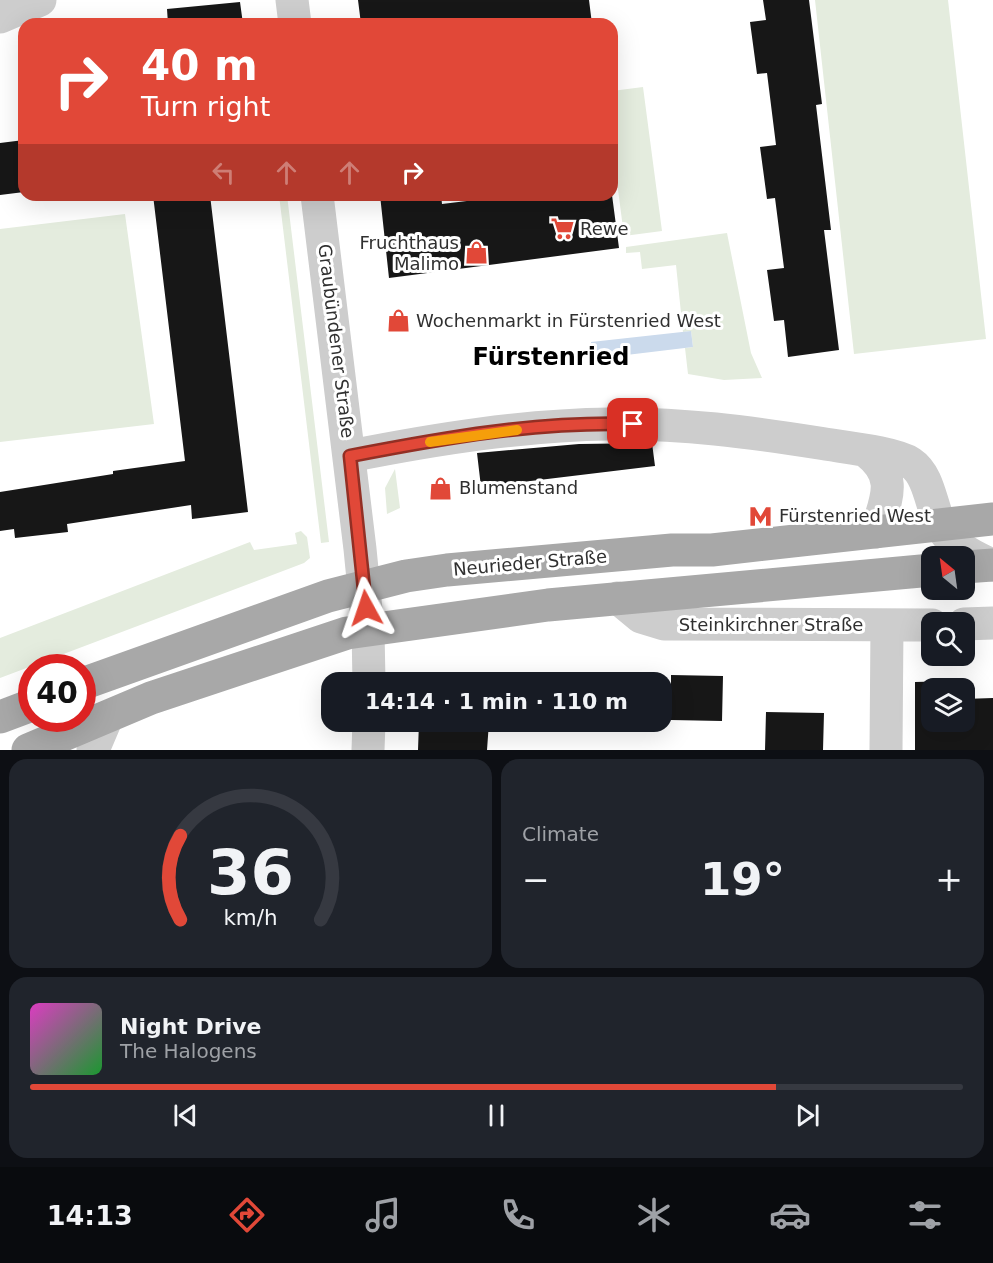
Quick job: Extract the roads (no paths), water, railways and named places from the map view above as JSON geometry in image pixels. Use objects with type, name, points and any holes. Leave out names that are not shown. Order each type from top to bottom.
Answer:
[{"type":"main road","name":"Neurieder Straße","points":[[96,679],[256,621],[364,586],[447,570],[672,550],[712,550],[993,519]]},
{"type":"main road","points":[[975,566],[993,565]]},
{"type":"main road","points":[[28,750],[161,695],[315,642],[368,630],[511,609],[921,571]]},
{"type":"main road","points":[[0,717],[18,710]]},
{"type":"street","points":[[0,17],[40,0]]},
{"type":"street","points":[[292,0],[294,18]]},
{"type":"street","name":"Graubündener Straße","points":[[318,201],[350,456],[368,630],[369,672]]},
{"type":"street","points":[[350,456],[481,434],[549,427],[611,424],[697,427],[771,435],[899,458],[919,470],[940,525],[962,549],[993,565]]},
{"type":"street","points":[[867,452],[880,463],[888,480],[876,532]]},
{"type":"street","name":"Steinkirchner Straße","points":[[618,598],[640,617],[664,624],[921,625]]},
{"type":"street","points":[[975,624],[993,623]]},
{"type":"street","points":[[886,750],[887,625]]},
{"type":"street","points":[[93,750],[107,717]]},
{"type":"street","points":[[368,750],[369,732]]},
{"type":"water","points":[[691,331],[693,347],[593,359],[591,342]]},
{"type":"place","name":"Rewe","points":[[562,229]]},
{"type":"place","name":"Fruchthaus Malimo","points":[[477,253]]},
{"type":"place","name":"Wochenmarkt in Fürstenried West","points":[[398,321]]},
{"type":"place","name":"Blumenstand","points":[[441,488]]},
{"type":"place","name":"Fürstenried West","points":[[761,516]]},
{"type":"district","name":"Fürstenried","points":[[551,357]]}]
